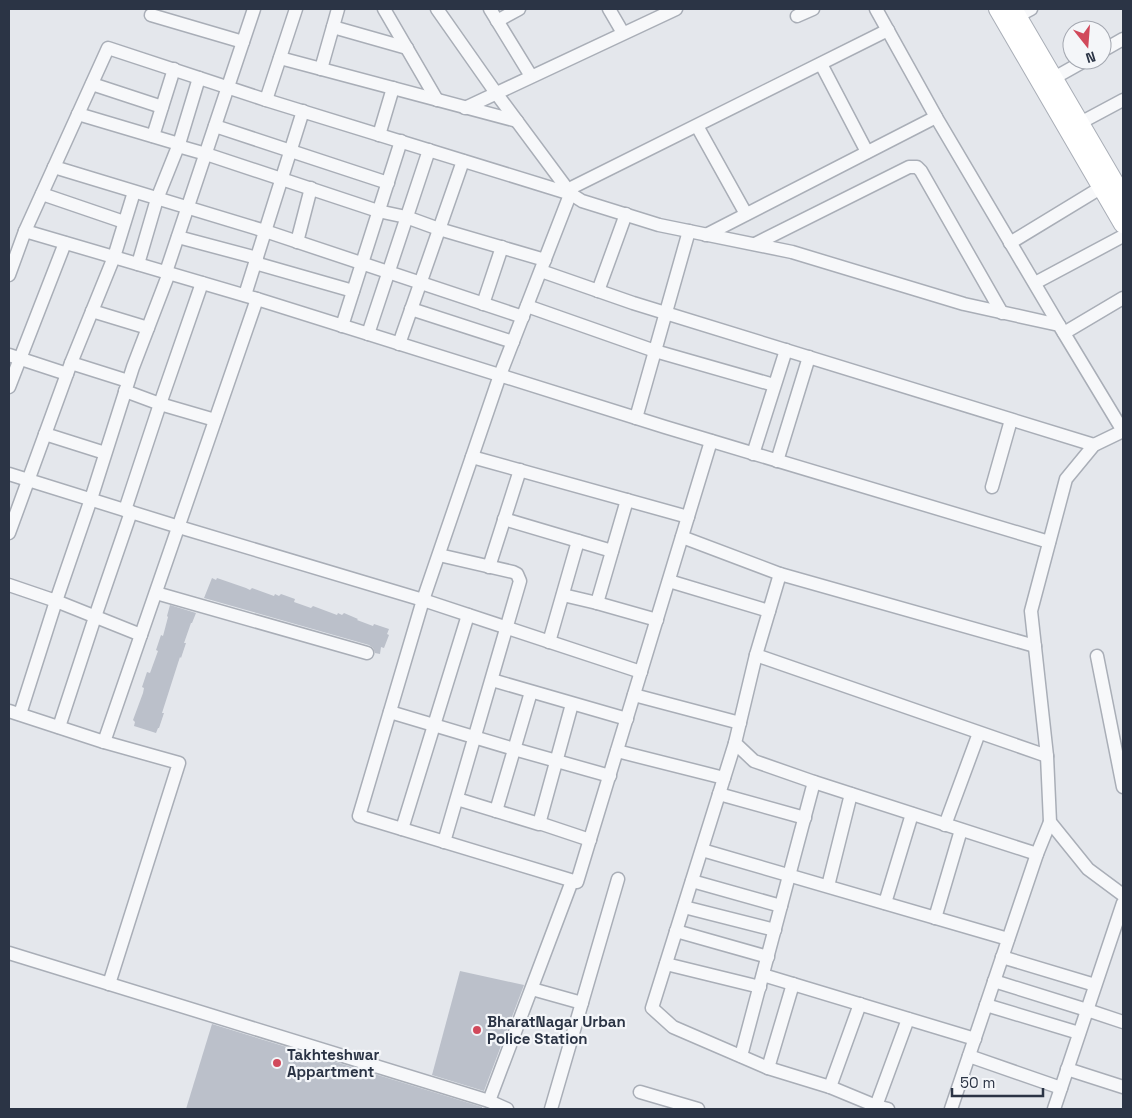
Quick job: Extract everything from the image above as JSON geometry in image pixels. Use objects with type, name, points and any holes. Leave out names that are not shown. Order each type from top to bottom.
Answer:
[{"type":"street","points":[[109,984],[179,763],[104,742],[14,712],[56,601],[91,499],[126,386],[168,273],[187,208],[254,9]]},
{"type":"street","points":[[266,100],[296,9]]},
{"type":"street","points":[[321,69],[338,9]]},
{"type":"street","points":[[384,9],[438,100]]},
{"type":"street","points":[[437,9],[571,194]]},
{"type":"street","points":[[490,9],[531,76]]},
{"type":"street","points":[[497,20],[519,9]]},
{"type":"street","points":[[609,9],[623,33]]},
{"type":"street","points":[[465,108],[676,9]]},
{"type":"street","points":[[797,16],[813,9]]},
{"type":"street","points":[[876,9],[936,117],[1123,431],[1094,445],[1066,479],[1031,611],[1047,756],[1050,822],[1037,854],[951,1109]]},
{"type":"street","points":[[998,9],[1116,187]]},
{"type":"street","points":[[1021,11],[1054,78],[1116,187],[1123,224]]},
{"type":"street","points":[[151,15],[243,42]]},
{"type":"street","points":[[333,27],[407,48]]},
{"type":"street","points":[[711,441],[577,882],[359,816],[423,600],[500,375],[574,187],[888,30]]},
{"type":"street","points":[[1112,45],[1123,39]]},
{"type":"street","points":[[9,275],[12,259],[108,48],[266,100],[571,194],[582,201],[659,225],[792,252],[964,304],[1062,329],[1123,298]]},
{"type":"street","points":[[280,58],[517,121]]},
{"type":"street","points":[[820,64],[868,152]]},
{"type":"street","points":[[153,136],[174,69]]},
{"type":"street","points":[[1054,78],[1068,70]]},
{"type":"street","points":[[138,264],[157,199],[178,145],[199,78]]},
{"type":"street","points":[[92,84],[162,107]]},
{"type":"street","points":[[379,135],[392,88]]},
{"type":"street","points":[[1080,123],[1123,100]]},
{"type":"street","points":[[104,742],[216,420],[251,297],[256,260],[303,111]]},
{"type":"street","points":[[78,114],[153,136],[378,211],[406,217],[439,229],[502,247],[598,291],[1094,445]]},
{"type":"street","points":[[706,234],[936,117]]},
{"type":"street","points":[[215,126],[388,182]]},
{"type":"street","points":[[696,126],[746,214]]},
{"type":"street","points":[[342,326],[401,142]]},
{"type":"street","points":[[368,334],[429,150]]},
{"type":"street","points":[[399,344],[463,161]]},
{"type":"street","points":[[54,167],[265,231],[482,304],[525,312],[774,385]]},
{"type":"street","points":[[754,244],[909,167],[917,167],[1002,313]]},
{"type":"street","points":[[1010,243],[1116,187]]},
{"type":"street","points":[[297,242],[311,188]]},
{"type":"street","points":[[9,532],[69,369],[114,257],[134,192]]},
{"type":"street","points":[[42,194],[124,222]]},
{"type":"street","points":[[598,291],[626,214]]},
{"type":"street","points":[[636,418],[689,231]]},
{"type":"street","points":[[25,232],[251,297],[753,454],[1049,542]]},
{"type":"street","points":[[178,236],[353,291]]},
{"type":"street","points":[[1034,283],[1123,236]]},
{"type":"street","points":[[9,387],[14,357],[65,243]]},
{"type":"street","points":[[482,304],[502,247]]},
{"type":"street","points":[[59,727],[95,617],[160,404],[202,283]]},
{"type":"street","points":[[411,309],[513,342]]},
{"type":"street","points":[[92,311],[148,328]]},
{"type":"street","points":[[753,454],[786,350]]},
{"type":"street","points":[[14,357],[69,369],[126,386],[160,404],[216,420]]},
{"type":"street","points":[[777,461],[809,357]]},
{"type":"street","points":[[992,487],[1011,420]]},
{"type":"street","points":[[45,434],[105,453]]},
{"type":"street","points":[[472,457],[688,517]]},
{"type":"street","points":[[489,566],[520,470]]},
{"type":"street","points":[[9,474],[423,600],[641,672]]},
{"type":"street","points":[[597,603],[627,500]]},
{"type":"street","points":[[504,520],[612,551]]},
{"type":"street","points":[[682,537],[780,574],[1035,646]]},
{"type":"street","points":[[549,642],[578,541]]},
{"type":"street","points":[[439,554],[513,572],[517,574],[520,581],[444,842]]},
{"type":"street","points":[[780,574],[756,656],[735,743],[652,1008],[673,1027],[768,1068],[830,1087],[882,1108],[908,1018]]},
{"type":"street","points":[[669,581],[769,611]]},
{"type":"street","points":[[9,585],[56,601],[141,635]]},
{"type":"street","points":[[156,593],[367,653]]},
{"type":"street","points":[[563,595],[657,620]]},
{"type":"street","points":[[402,829],[468,615]]},
{"type":"street","points":[[756,656],[1047,756]]},
{"type":"street","points":[[1097,656],[1123,787]]},
{"type":"street","points":[[492,680],[626,720]]},
{"type":"street","points":[[496,811],[531,692]]},
{"type":"street","points":[[634,695],[740,723]]},
{"type":"street","points":[[539,823],[572,704]]},
{"type":"street","points":[[390,712],[610,776]]},
{"type":"street","points":[[945,825],[979,733]]},
{"type":"street","points":[[735,743],[754,761],[1037,854]]},
{"type":"street","points":[[617,752],[724,778]]},
{"type":"street","points":[[741,1056],[814,782]]},
{"type":"street","points":[[719,794],[805,818]]},
{"type":"street","points":[[828,886],[851,794]]},
{"type":"street","points":[[457,799],[590,840]]},
{"type":"street","points":[[885,903],[912,814]]},
{"type":"street","points":[[1050,822],[1088,869],[1123,895]]},
{"type":"street","points":[[935,918],[961,830]]},
{"type":"street","points":[[702,850],[1008,939]]},
{"type":"street","points":[[551,1109],[618,879]]},
{"type":"street","points":[[489,1101],[572,881]]},
{"type":"street","points":[[692,881],[781,906]]},
{"type":"street","points":[[1054,1109],[1123,903]]},
{"type":"street","points":[[684,907],[775,930]]},
{"type":"street","points":[[676,931],[768,957]]},
{"type":"street","points":[[9,953],[489,1101],[507,1109]]},
{"type":"street","points":[[1002,957],[1096,985]]},
{"type":"street","points":[[666,964],[761,981],[793,984],[975,1038]]},
{"type":"street","points":[[994,981],[1123,1022]]},
{"type":"street","points":[[768,1068],[793,984]]},
{"type":"street","points":[[532,988],[582,1003]]},
{"type":"street","points":[[830,1087],[860,1004]]},
{"type":"street","points":[[986,1006],[1079,1033]]},
{"type":"street","points":[[969,1056],[1061,1088]]},
{"type":"street","points":[[1067,1069],[1123,1087]]},
{"type":"street","points":[[640,1092],[698,1109]]},
{"type":"building","points":[[212,578],[216,580],[217,578],[250,590],[252,588],[274,596],[275,594],[279,596],[281,594],[295,599],[294,602],[311,608],[313,606],[337,615],[338,613],[342,615],[344,613],[373,626],[374,624],[389,629],[387,634],[389,635],[384,648],[381,647],[380,654],[375,653],[369,645],[204,598]]},
{"type":"building","points":[[170,605],[196,613],[184,643],[186,643],[156,733],[134,726],[135,722],[133,720],[143,693],[144,688],[142,687],[147,672],[150,673],[158,651],[156,650],[161,635],[163,636]]},
{"type":"building","name":"BharatNagar Urban Police Station","points":[[460,971],[524,985],[484,1091],[432,1075]]},
{"type":"building","name":"Takhteshwar Appartment","points":[[212,1024],[482,1107],[482,1109],[186,1109]]},
{"type":"place","name":"BharatNagar Urban Police Station","points":[[477,1030]]},
{"type":"place","name":"Takhteshwar Appartment","points":[[277,1063]]}]
